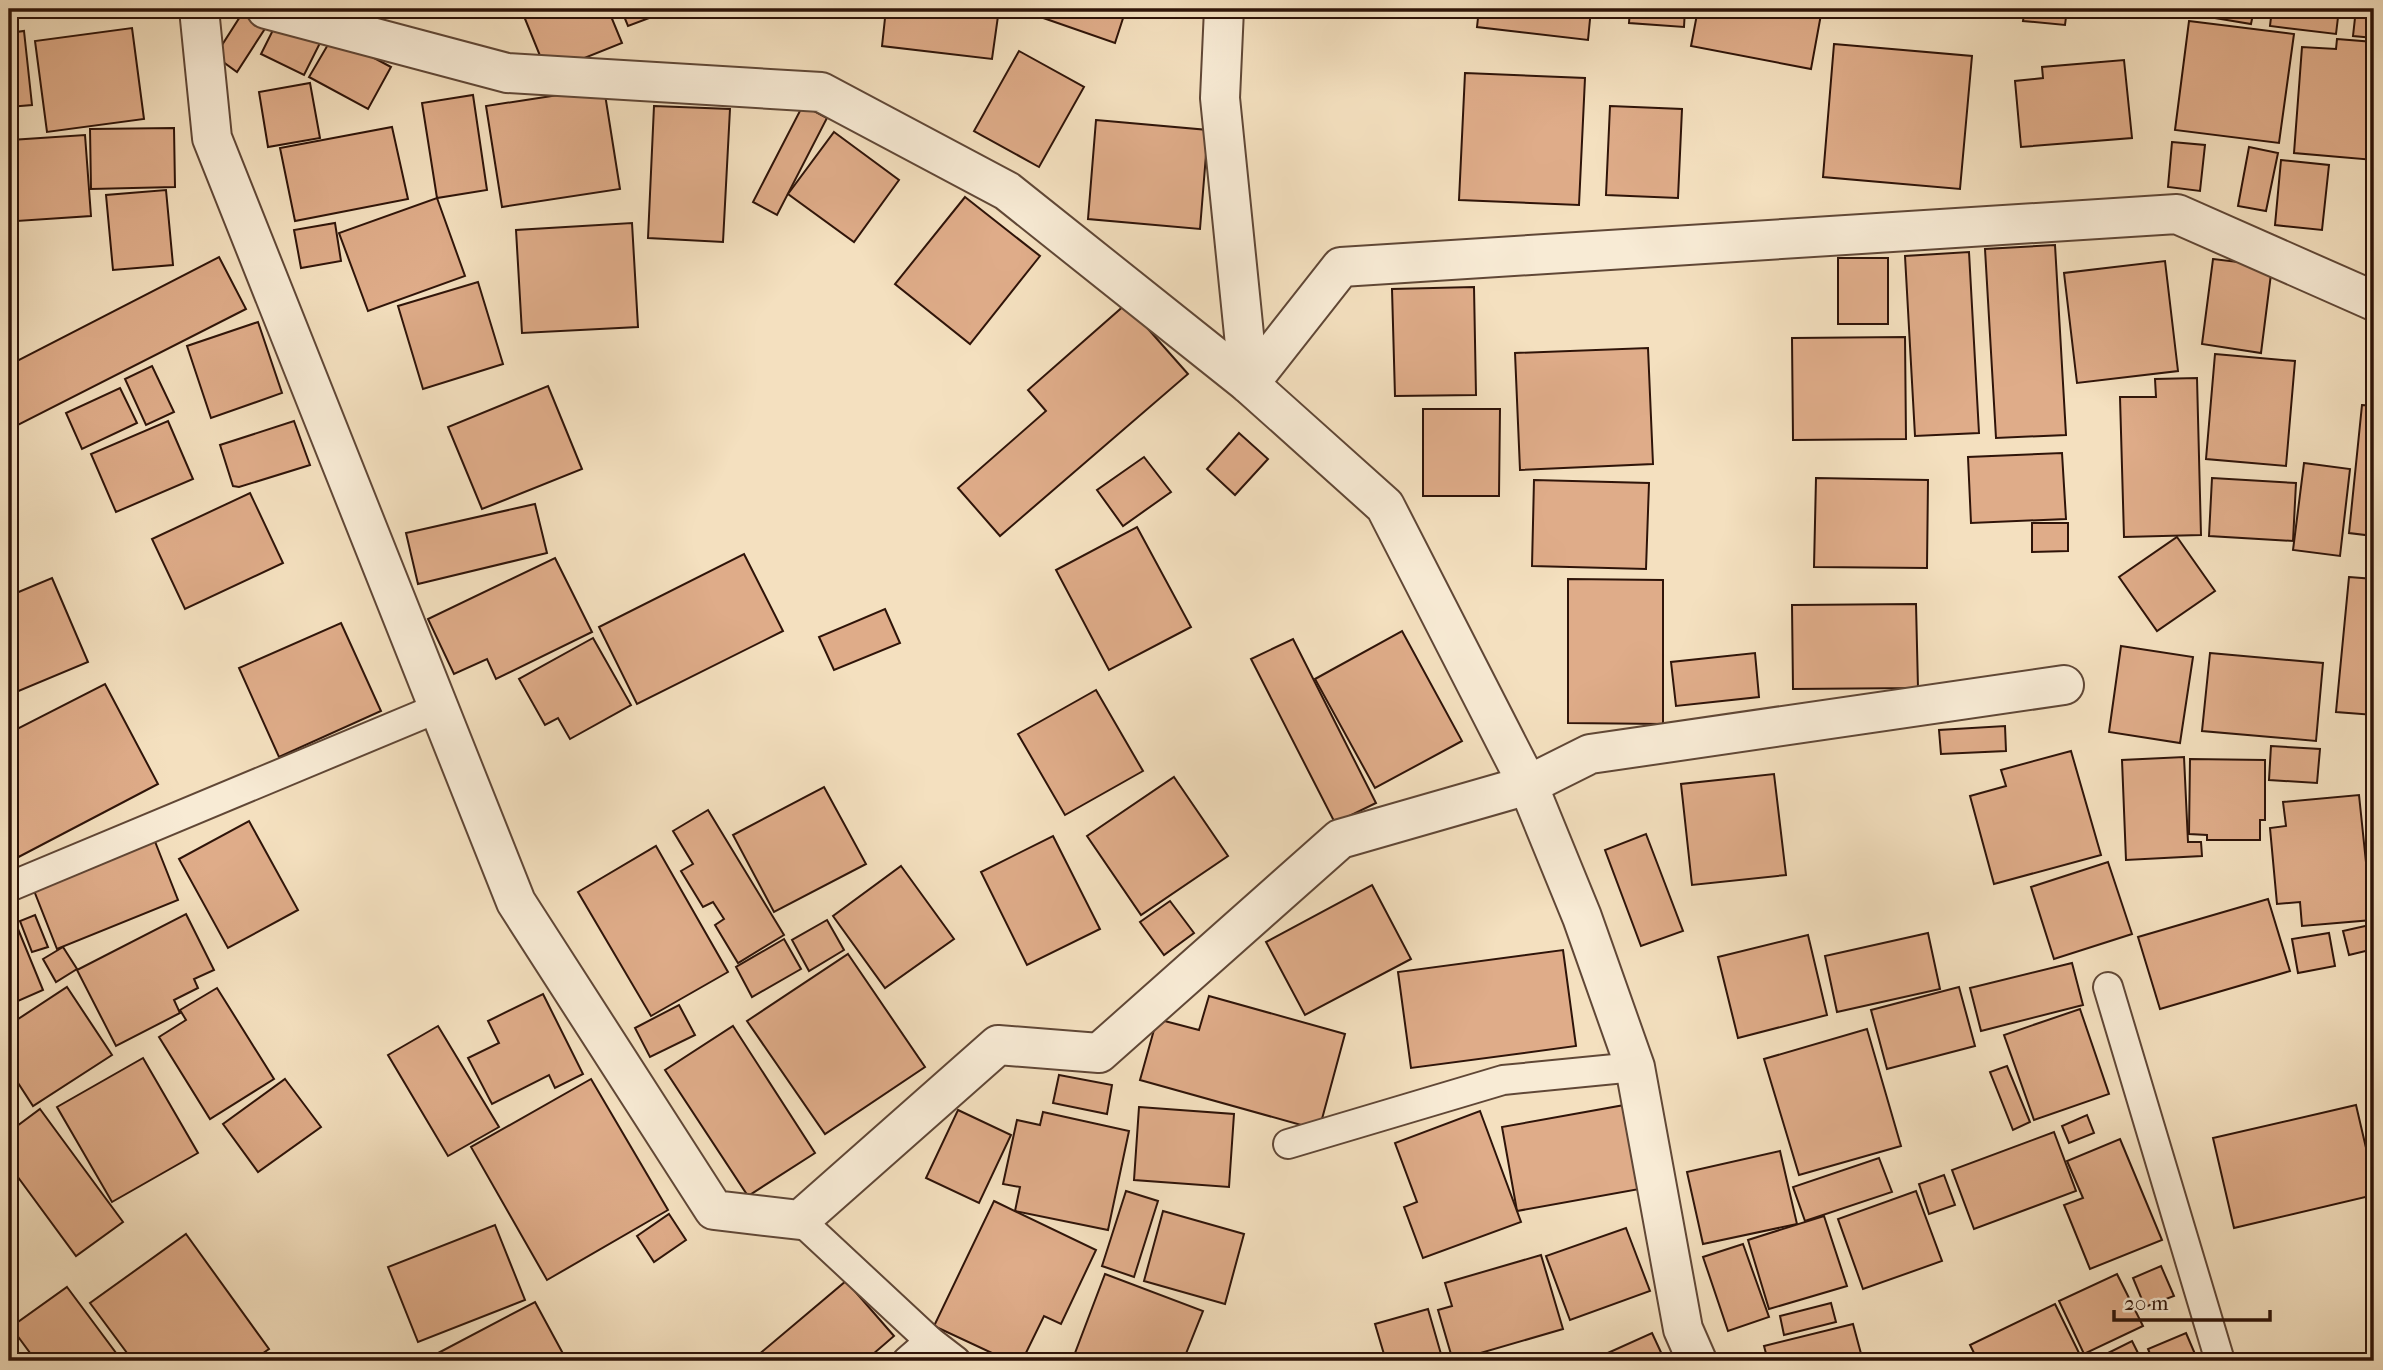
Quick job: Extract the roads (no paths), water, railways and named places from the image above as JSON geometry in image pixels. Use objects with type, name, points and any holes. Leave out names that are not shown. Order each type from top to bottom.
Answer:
[{"type":"street","points":[[199,9],[212,138],[516,902],[714,1210],[800,1220],[998,1045],[1099,1053],[1340,839],[1528,785],[1590,754],[2064,685]]},
{"type":"street","points":[[266,9],[507,73],[821,92],[1007,191],[1249,384],[1385,506],[1528,785],[1582,917],[1635,1067],[1683,1329],[1697,1361]]},
{"type":"street","points":[[1224,9],[1220,98],[1249,384]]},
{"type":"street","points":[[1249,384],[1341,267],[2177,214],[2374,302]]},
{"type":"lane","points":[[9,887],[438,708]]},
{"type":"lane","points":[[2108,987],[2220,1361]]},
{"type":"lane","points":[[1288,1143],[1503,1080],[1635,1067]]},
{"type":"lane","points":[[800,1220],[956,1361]]},
{"type":"lane","points":[[907,1361],[930,1340]]}]
